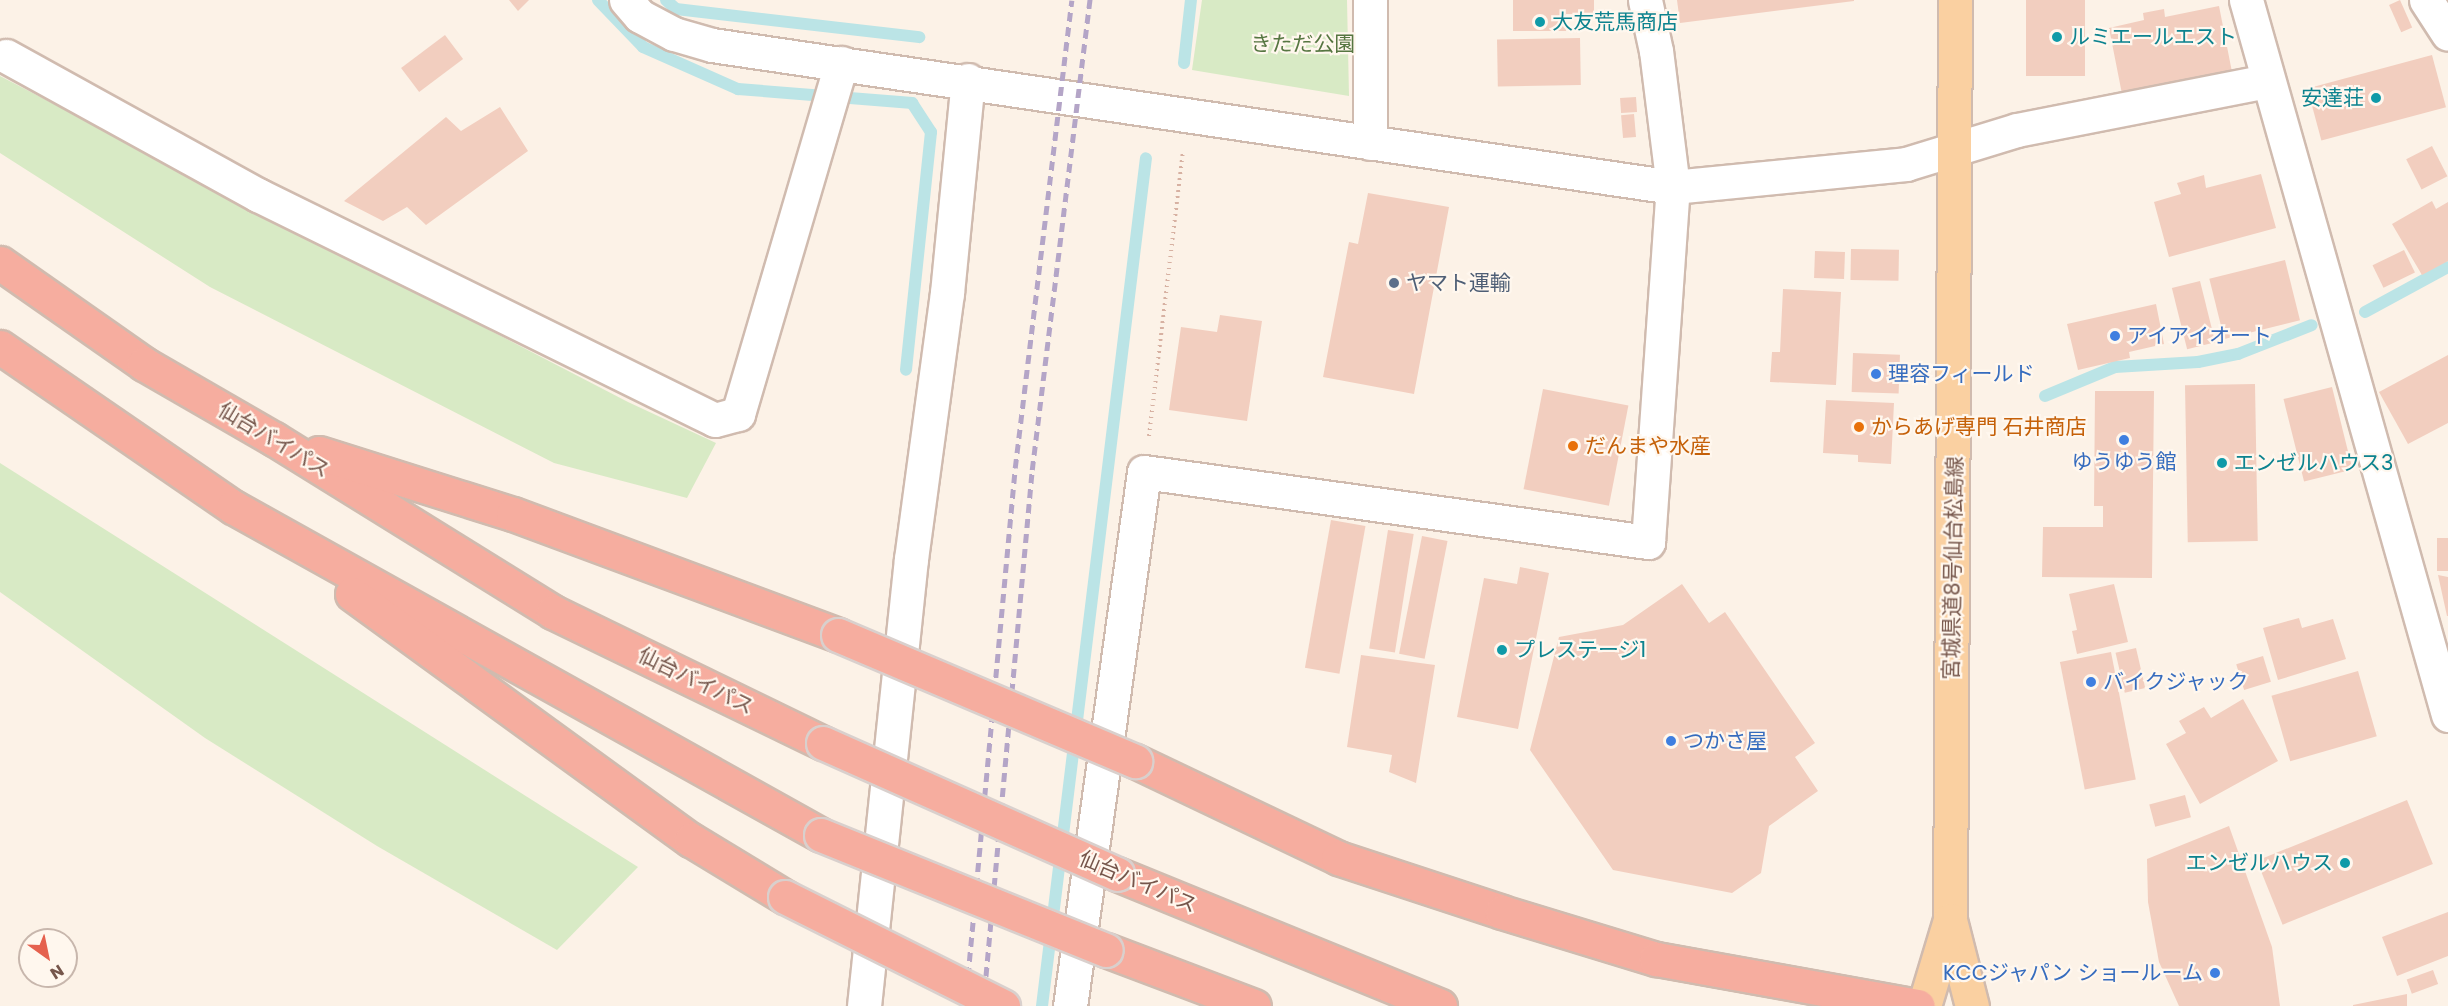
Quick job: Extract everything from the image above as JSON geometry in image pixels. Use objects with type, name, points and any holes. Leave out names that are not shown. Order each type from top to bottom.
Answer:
[{"type":"highway","name":"仙台バイパス","points":[[0,263],[144,364],[274,439],[553,612],[823,743],[1117,874],[1440,1006]]},
{"type":"highway","points":[[0,347],[233,507],[691,840],[785,897],[1003,1006]]},
{"type":"highway","points":[[274,439],[513,514],[838,635],[1135,761],[1338,858],[1502,912],[1656,959],[1918,1006]]},
{"type":"highway","points":[[233,507],[821,835],[1106,950],[1254,1006]]},
{"type":"main road","name":"宮城県道8号仙台松島線","points":[[1955,0],[1957,148],[1950,920],[1972,1006]]},
{"type":"main road","name":"宮城県道8号仙台松島線","points":[[1924,1006],[1950,920]]},
{"type":"street","points":[[626,0],[640,16],[683,37],[835,86],[968,80],[1370,143],[1673,187],[1906,164],[2017,130],[2266,81]]},
{"type":"street","points":[[1370,143],[1371,0]]},
{"type":"street","points":[[1070,1006],[1144,472],[1648,542],[1673,187],[1656,51],[1645,0]]},
{"type":"street","points":[[2246,0],[2266,81],[2448,715]]},
{"type":"street","points":[[2426,0],[2448,34]]},
{"type":"street","points":[[6,56],[258,195],[715,420],[738,414],[835,86]]},
{"type":"street","points":[[864,1006],[910,559],[947,293],[968,80]]},
{"type":"path","points":[[1144,472],[1184,148]]},
{"type":"green space","name":"きただ公園","points":[[1202,0],[1347,0],[1349,96],[1192,70]]},
{"type":"green space","points":[[0,76],[628,402],[716,443],[687,498],[554,463],[210,287],[0,153]]},
{"type":"green space","points":[[0,463],[638,867],[557,950],[377,846],[205,738],[0,592]]},
{"type":"building","points":[[509,0],[529,0],[518,11]]},
{"type":"building","name":"大友荒馬商店","points":[[1513,0],[1594,0],[1594,14],[1566,14],[1566,31],[1513,31]]},
{"type":"building","points":[[1677,0],[1854,0],[1854,1],[1680,23]]},
{"type":"building","name":"ルミエールエスト","points":[[2026,0],[2085,0],[2085,76],[2026,76]]},
{"type":"building","points":[[2400,0],[2412,27],[2401,32],[2389,5]]},
{"type":"building","points":[[2219,6],[2232,72],[2122,94],[2109,28],[2144,20],[2143,13],[2164,9],[2165,17]]},
{"type":"building","points":[[445,35],[463,59],[419,92],[401,68]]},
{"type":"building","points":[[1580,38],[1581,85],[1498,86],[1497,39]]},
{"type":"building","name":"安達荘","points":[[2432,55],[2446,107],[2321,141],[2307,88]]},
{"type":"building","points":[[1636,97],[1637,112],[1621,113],[1620,98]]},
{"type":"building","points":[[500,107],[528,151],[426,225],[407,207],[383,221],[344,201],[446,117],[461,131]]},
{"type":"building","points":[[1634,114],[1636,137],[1623,138],[1621,115]]},
{"type":"building","points":[[2432,146],[2447,176],[2422,189],[2406,159]]},
{"type":"building","points":[[2261,174],[2276,228],[2169,257],[2154,202],[2181,194],[2177,183],[2204,175],[2206,188]]},
{"type":"building","points":[[1368,193],[1449,207],[1414,394],[1323,377],[1349,242],[1358,244]]},
{"type":"building","points":[[2432,201],[2436,209],[2448,202],[2448,261],[2422,275],[2392,224]]},
{"type":"building","points":[[1851,249],[1899,250],[1898,281],[1850,280]]},
{"type":"building","points":[[2404,250],[2415,272],[2384,288],[2373,265]]},
{"type":"building","points":[[1815,251],[1845,252],[1844,279],[1814,278]]},
{"type":"building","points":[[2285,260],[2300,320],[2224,339],[2209,279]]},
{"type":"building","points":[[2200,281],[2215,342],[2187,349],[2172,288]]},
{"type":"building","points":[[1783,289],[1841,292],[1836,385],[1770,382],[1772,352],[1780,352]]},
{"type":"building","points":[[2156,304],[2164,344],[2129,352],[2130,358],[2078,370],[2067,324]]},
{"type":"building","points":[[1220,315],[1262,321],[1247,421],[1169,410],[1181,327],[1217,332]]},
{"type":"building","points":[[1853,353],[1900,355],[1899,394],[1852,392]]},
{"type":"building","points":[[2448,355],[2448,423],[2408,444],[2379,392]]},
{"type":"building","name":"エンゼルハウス3","points":[[2255,384],[2258,541],[2188,542],[2185,385]]},
{"type":"building","points":[[2332,387],[2353,469],[2304,482],[2283,399]]},
{"type":"building","points":[[1543,389],[1628,406],[1609,506],[1524,489]]},
{"type":"building","points":[[2095,391],[2154,391],[2152,578],[2042,577],[2043,527],[2103,527],[2103,506],[2094,506]]},
{"type":"building","points":[[1826,400],[1894,403],[1891,464],[1858,462],[1858,455],[1823,453]]},
{"type":"building","points":[[1331,520],[1365,526],[1339,674],[1305,668]]},
{"type":"building","points":[[1388,530],[1414,534],[1395,653],[1369,649]]},
{"type":"building","points":[[1422,536],[1448,541],[1425,659],[1399,654]]},
{"type":"building","points":[[2437,538],[2448,538],[2448,571],[2437,571]]},
{"type":"building","name":"プレステージ1","points":[[1520,567],[1549,573],[1518,729],[1457,717],[1484,578],[1517,584]]},
{"type":"building","points":[[2438,575],[2448,577],[2448,616],[2447,616]]},
{"type":"building","points":[[1682,584],[1709,623],[1725,612],[1815,743],[1795,757],[1818,791],[1769,826],[1761,873],[1732,893],[1613,870],[1530,750],[1559,637],[1623,625]]},
{"type":"building","points":[[2114,584],[2128,642],[2077,654],[2072,631],[2077,630],[2069,594]]},
{"type":"building","points":[[2299,618],[2302,628],[2333,619],[2346,659],[2278,680],[2263,628]]},
{"type":"building","points":[[2136,648],[2145,688],[2125,693],[2116,653]]},
{"type":"building","points":[[2111,652],[2136,780],[2085,790],[2060,662]]},
{"type":"building","points":[[1361,655],[1435,665],[1416,783],[1389,772],[1392,755],[1347,747]]},
{"type":"building","points":[[2263,656],[2271,682],[2244,690],[2236,664]]},
{"type":"building","points":[[2358,671],[2377,736],[2290,761],[2271,696]]},
{"type":"building","points":[[2243,699],[2278,761],[2200,804],[2166,744],[2186,733],[2179,721],[2204,707],[2211,718]]},
{"type":"building","points":[[2185,795],[2191,817],[2155,827],[2149,805]]},
{"type":"building","name":"エンゼルハウス","points":[[2407,800],[2433,864],[2283,925],[2257,861]]},
{"type":"building","points":[[2229,826],[2272,947],[2280,1006],[2179,1006],[2159,962],[2148,902],[2147,859]]},
{"type":"building","points":[[2448,912],[2448,956],[2397,976],[2382,937]]},
{"type":"building","points":[[2433,970],[2438,984],[2412,994],[2407,980]]},
{"type":"building","points":[[2407,994],[2407,1006],[2353,1006],[2353,1005]]},
{"type":"waterway","points":[[598,0],[643,47],[738,89],[912,103],[931,132],[906,370]]},
{"type":"waterway","points":[[666,0],[676,9],[919,37]]},
{"type":"waterway","points":[[1184,63],[1191,0]]},
{"type":"waterway","points":[[1042,1006],[1146,158]]},
{"type":"waterway","points":[[2365,312],[2448,267]]},
{"type":"waterway","points":[[2045,396],[2115,367],[2198,362],[2238,354],[2312,325]]},
{"type":"railway","points":[[965,1006],[1015,468],[1072,0]]},
{"type":"railway","points":[[983,1006],[1032,470],[1090,0]]},
{"type":"place","name":"大友荒馬商店","points":[[1540,22]]},
{"type":"place","name":"ルミエールエスト","points":[[2057,37]]},
{"type":"place","name":"安達荘","points":[[2376,98]]},
{"type":"place","name":"ヤマト運輸","points":[[1394,283]]},
{"type":"place","name":"アイアイオート","points":[[2115,336]]},
{"type":"place","name":"理容フィールド","points":[[1876,374]]},
{"type":"place","name":"からあげ専門 石井商店","points":[[1859,427]]},
{"type":"place","name":"ゆうゆう館","points":[[2124,440]]},
{"type":"place","name":"だんまや水産","points":[[1573,446]]},
{"type":"place","name":"エンゼルハウス3","points":[[2222,463]]},
{"type":"place","name":"プレステージ1","points":[[1502,650]]},
{"type":"place","name":"バイクジャック","points":[[2091,682]]},
{"type":"place","name":"つかさ屋","points":[[1671,741]]},
{"type":"place","name":"エンゼルハウス","points":[[2345,863]]},
{"type":"place","name":"KCCジャパン ショールーム","points":[[2215,973]]}]
